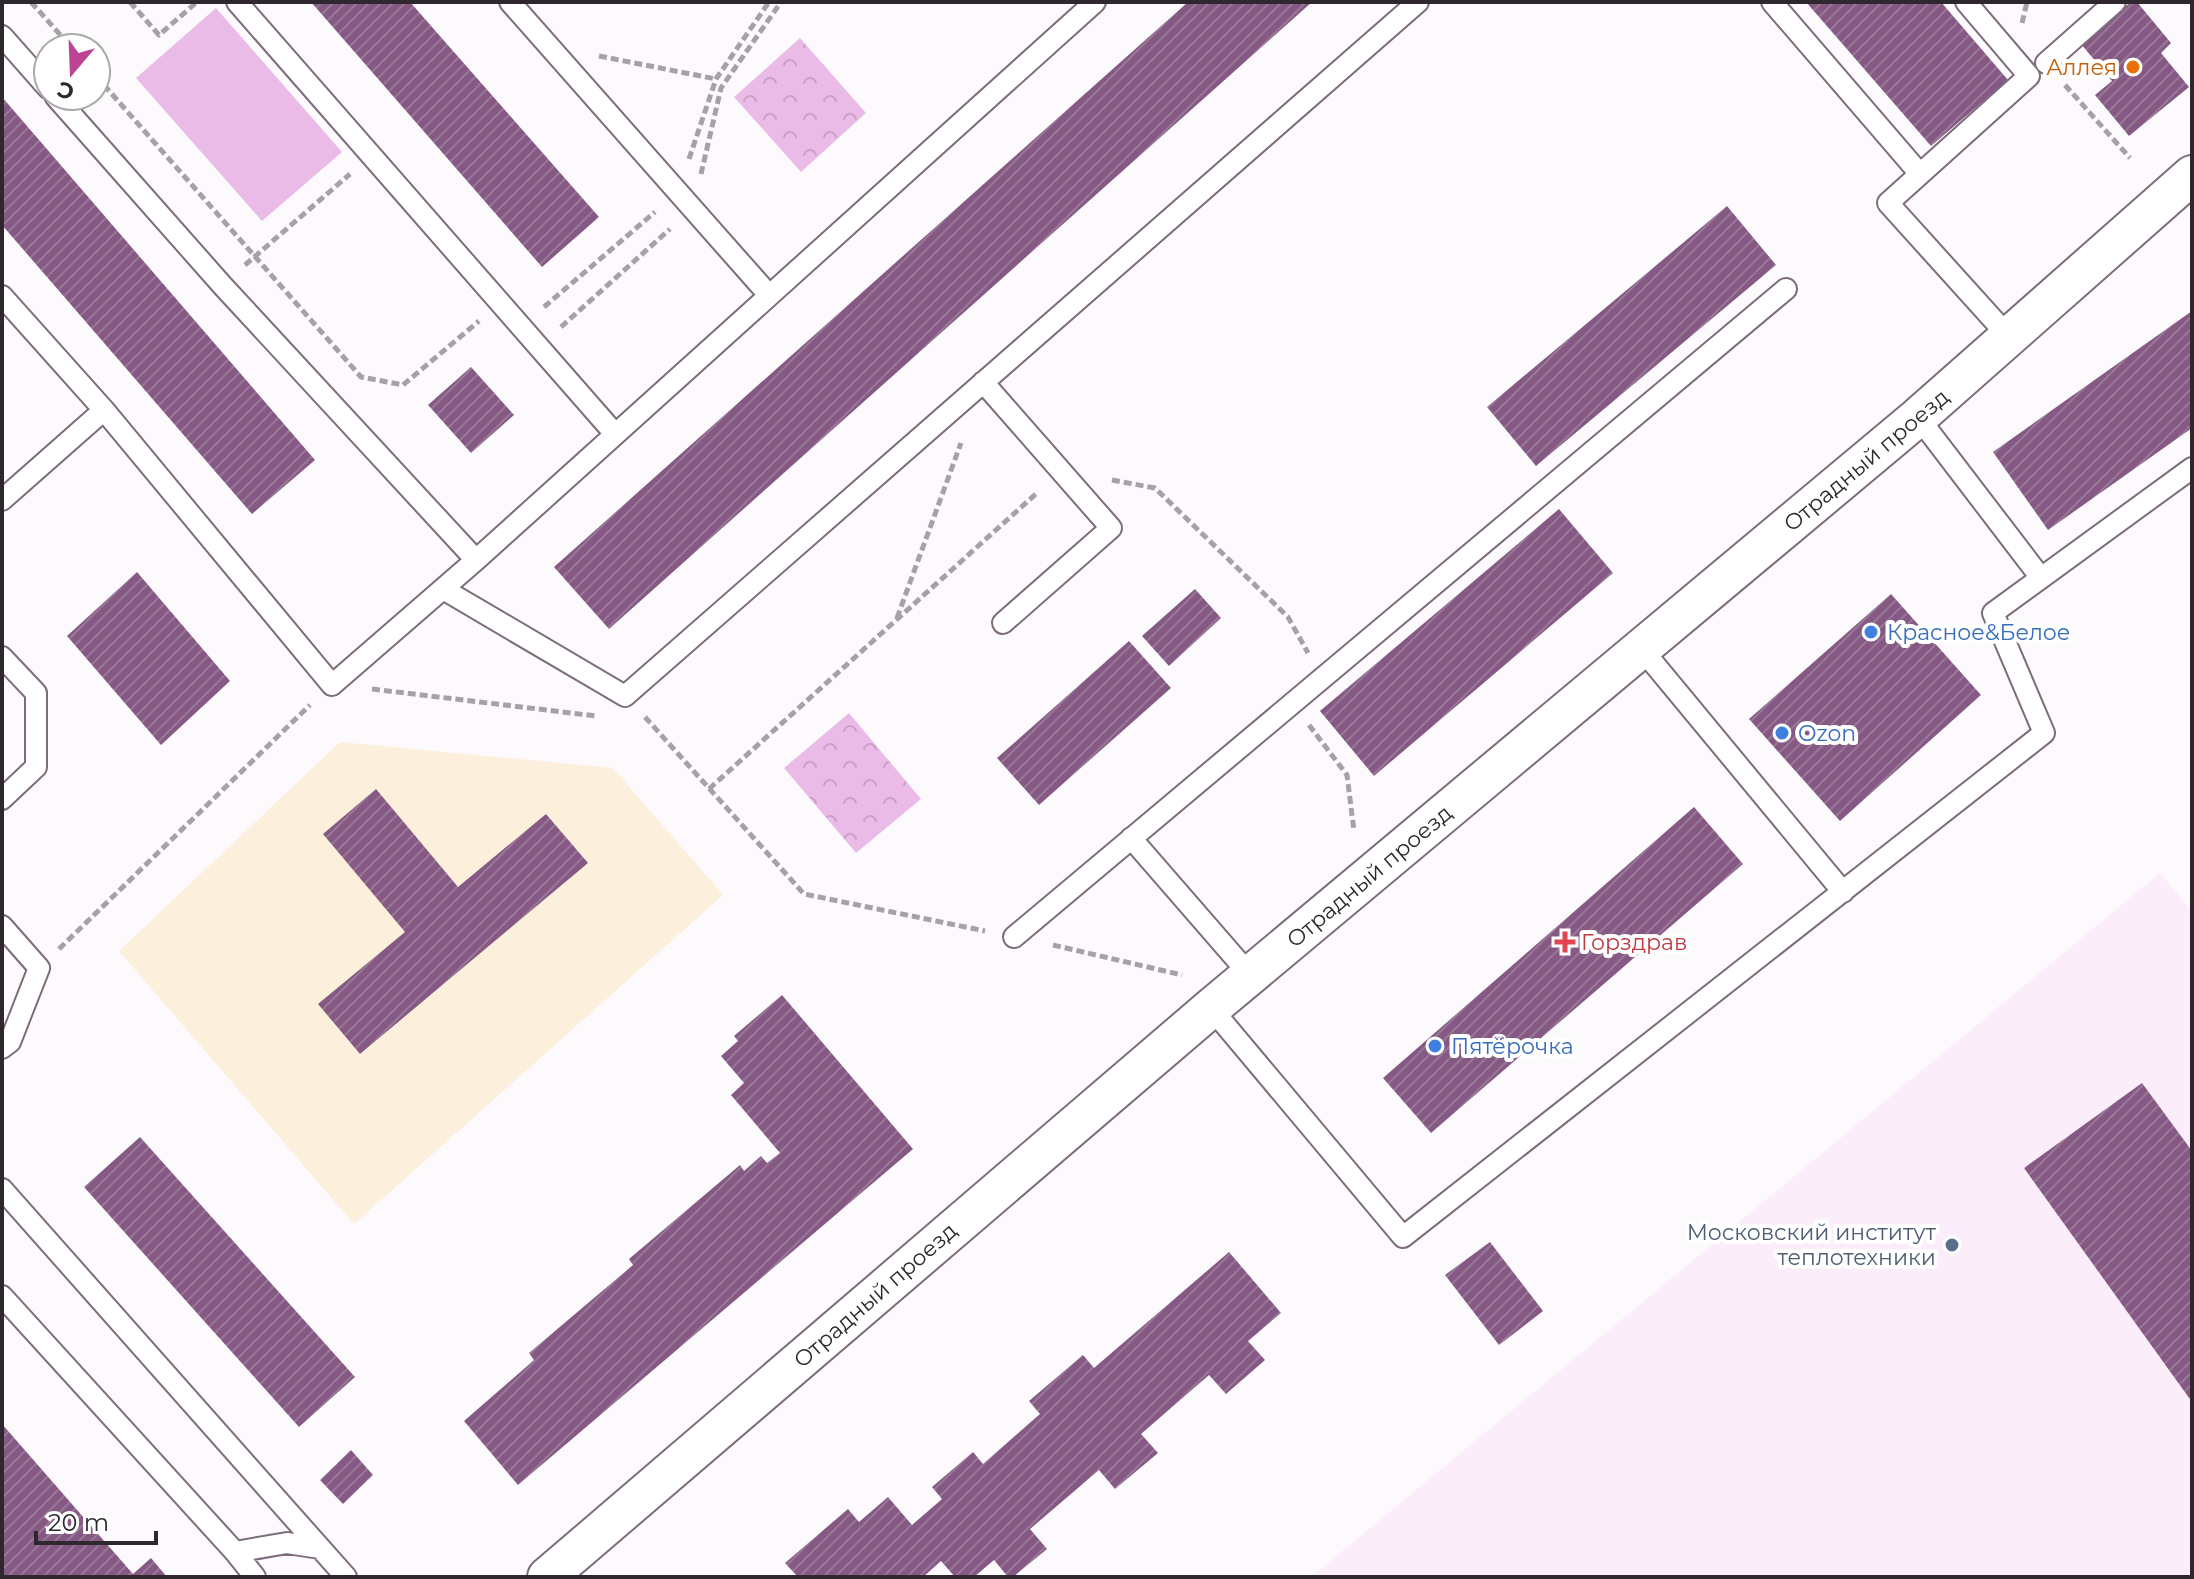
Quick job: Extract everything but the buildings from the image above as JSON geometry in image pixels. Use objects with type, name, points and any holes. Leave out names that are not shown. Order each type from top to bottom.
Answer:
[{"type":"street","name":"Отрадный проезд","points":[[547,1577],[1250,975],[1918,417],[2192,175]]},
{"type":"lane","points":[[237,2],[615,434]]},
{"type":"lane","points":[[510,2],[768,294]]},
{"type":"lane","points":[[2,296],[104,410],[332,685],[476,560],[1095,2]]},
{"type":"lane","points":[[443,589],[625,696],[1418,2]]},
{"type":"lane","points":[[1772,2],[1920,174]]},
{"type":"lane","points":[[1966,2],[2029,76],[1888,203],[2009,337]]},
{"type":"lane","points":[[2046,63],[2115,2]]},
{"type":"lane","points":[[2,36],[32,70]]},
{"type":"lane","points":[[69,112],[222,285],[476,560]]},
{"type":"lane","points":[[1014,937],[1786,289]]},
{"type":"lane","points":[[983,382],[1111,528],[1003,623]]},
{"type":"lane","points":[[2,500],[104,410]]},
{"type":"lane","points":[[1918,417],[2041,578]]},
{"type":"lane","points":[[1211,1008],[1403,1237],[2044,733],[1993,613],[2192,468]]},
{"type":"lane","points":[[1641,648],[1843,892]]},
{"type":"lane","points":[[2,657],[36,693],[36,767],[2,799]]},
{"type":"lane","points":[[1131,838],[1250,975]]},
{"type":"lane","points":[[2,926],[39,968],[10,1042],[2,1048]]},
{"type":"lane","points":[[2,1189],[346,1577]]},
{"type":"lane","points":[[2,1296],[255,1577]]},
{"type":"lane","points":[[235,1552],[287,1543],[320,1548]]},
{"type":"path","points":[[31,2],[58,32]]},
{"type":"path","points":[[130,2],[159,35],[197,2]]},
{"type":"path","points":[[2020,32],[2027,2]]},
{"type":"path","points":[[548,45],[716,79]]},
{"type":"path","points":[[2046,63],[2130,158]]},
{"type":"path","points":[[112,94],[361,377],[403,385],[501,302]]},
{"type":"path","points":[[222,285],[372,155]]},
{"type":"path","points":[[896,620],[962,442]]},
{"type":"path","points":[[709,789],[1061,471],[1155,488],[1288,617],[1321,677]]},
{"type":"path","points":[[39,968],[332,685],[601,716]]},
{"type":"path","points":[[625,696],[804,894],[1182,975]]},
{"type":"path","points":[[1292,701],[1347,775],[1354,831]]},
{"type":"path","points":[[633,720],[649,722]]},
{"type":"shaded area","points":[[340,742],[613,768],[723,895],[354,1224],[119,951]]},
{"type":"shaded area","name":"Московский институт теплотехники","points":[[2160,873],[2192,912],[2192,1577],[1311,1577]]},
{"type":"green space","points":[[216,8],[342,152],[262,221],[136,78]]},
{"type":"green space","points":[[800,38],[866,113],[801,172],[734,97]]},
{"type":"green space","points":[[849,713],[921,799],[856,853],[784,768]]},
{"type":"place","name":"Аллея","points":[[2133,67]]},
{"type":"place","name":"Красное&Белое","points":[[1871,632]]},
{"type":"place","name":"Ozon","points":[[1782,733]]},
{"type":"place","name":"Горздрав","points":[[1565,942]]},
{"type":"place","name":"Пятёрочка","points":[[1435,1046]]},
{"type":"place","name":"Московский институт теплотехники","points":[[1952,1245]]}]
